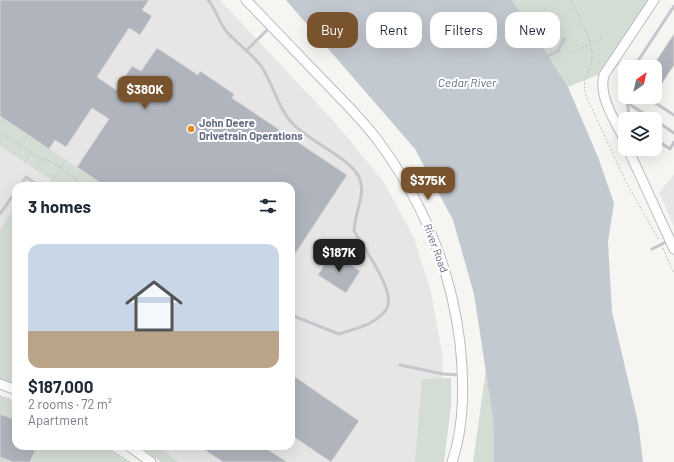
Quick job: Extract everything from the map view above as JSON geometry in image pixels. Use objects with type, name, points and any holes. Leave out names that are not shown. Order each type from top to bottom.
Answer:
[{"type":"main road","name":"River Road","points":[[246,0],[362,121],[388,154],[411,191],[430,229],[448,283],[458,332],[462,375],[462,418],[452,462]]},
{"type":"main road","points":[[618,121],[603,94],[602,87],[604,75],[654,0]]},
{"type":"main road","points":[[631,156],[674,248]]},
{"type":"main road","points":[[0,384],[12,388]]},
{"type":"main road","points":[[134,450],[151,462]]},
{"type":"lane","points":[[208,0],[225,30],[260,65],[281,108],[290,122],[305,135],[355,169],[360,179],[362,191],[354,223],[354,231],[386,286],[389,298],[387,308],[371,322],[339,334],[295,317]]},
{"type":"lane","points":[[639,60],[674,6]]},
{"type":"lane","points":[[246,51],[271,26]]},
{"type":"lane","points":[[548,56],[558,51],[564,38]]},
{"type":"lane","points":[[613,61],[618,64]]},
{"type":"lane","points":[[629,112],[627,102],[642,112]]},
{"type":"lane","points":[[657,104],[674,115]]},
{"type":"lane","points":[[662,125],[674,133]]},
{"type":"lane","points":[[662,144],[670,149],[674,142]]},
{"type":"lane","points":[[23,182],[26,177],[33,182]]},
{"type":"lane","points":[[0,214],[12,197]]},
{"type":"lane","points":[[652,249],[670,240]]},
{"type":"lane","points":[[400,365],[443,374],[462,375]]},
{"type":"path","points":[[571,0],[590,43],[592,54],[584,80],[584,88],[587,98],[626,182],[661,244],[674,273]]},
{"type":"path","points":[[571,53],[590,43],[604,38]]},
{"type":"path","points":[[0,133],[31,153],[42,159],[46,159],[61,168],[74,177],[77,182]]},
{"type":"path","points":[[24,162],[31,153]]},
{"type":"path","points":[[35,169],[42,159]]},
{"type":"path","points":[[52,181],[66,160]]},
{"type":"path","points":[[0,396],[12,400]]},
{"type":"path","points":[[111,450],[130,462]]},
{"type":"shaded area","points":[[0,0],[220,0],[338,126],[385,184],[414,238],[431,292],[443,359],[444,410],[436,462],[175,462],[158,450],[295,450],[295,182],[12,182],[12,375],[0,372]]},
{"type":"shaded area","points":[[512,0],[649,0],[600,74],[568,87],[543,48],[560,48],[560,12],[520,12]]},
{"type":"shaded area","points":[[0,116],[99,182],[54,182],[0,146]]},
{"type":"shaded area","points":[[674,174],[674,226],[659,193]]},
{"type":"shaded area","points":[[12,212],[12,388],[0,384],[0,230]]},
{"type":"shaded area","points":[[486,369],[493,418],[494,462],[473,462]]},
{"type":"shaded area","points":[[451,378],[451,406],[444,462],[415,462],[422,379]]},
{"type":"shaded area","points":[[0,396],[12,400],[12,450],[111,450],[130,462],[0,462]]},
{"type":"shaded area","points":[[144,450],[162,450],[178,462],[161,462]]},
{"type":"water","name":"Cedar River","points":[[286,0],[512,0],[520,12],[505,12],[505,48],[543,48],[568,87],[598,157],[614,203],[608,242],[612,312],[638,422],[643,462],[494,462],[493,418],[474,294],[453,220],[415,149],[328,48],[358,48],[358,12],[307,12],[307,24]]},
{"type":"building","name":"John Deere Drivetrain Operations","points":[[0,0],[149,0],[142,10],[152,16],[140,35],[129,28],[97,77],[116,90],[132,66],[141,71],[157,48],[198,75],[200,71],[234,94],[232,98],[347,175],[295,254],[295,182],[99,182],[77,167],[109,119],[92,108],[66,147],[55,140],[49,149],[0,116]]},
{"type":"building","points":[[674,34],[674,65],[662,83],[662,60],[657,60]]},
{"type":"building","points":[[332,253],[360,271],[346,293],[318,275]]},
{"type":"building","points":[[295,377],[359,421],[331,462],[295,438]]},
{"type":"building","points":[[0,414],[12,418],[12,450],[35,450],[30,462],[13,462],[0,457]]},
{"type":"building","points":[[205,450],[268,450],[287,462],[223,462]]},
{"type":"place","name":"John Deere Drivetrain Operations","points":[[191,129]]}]
